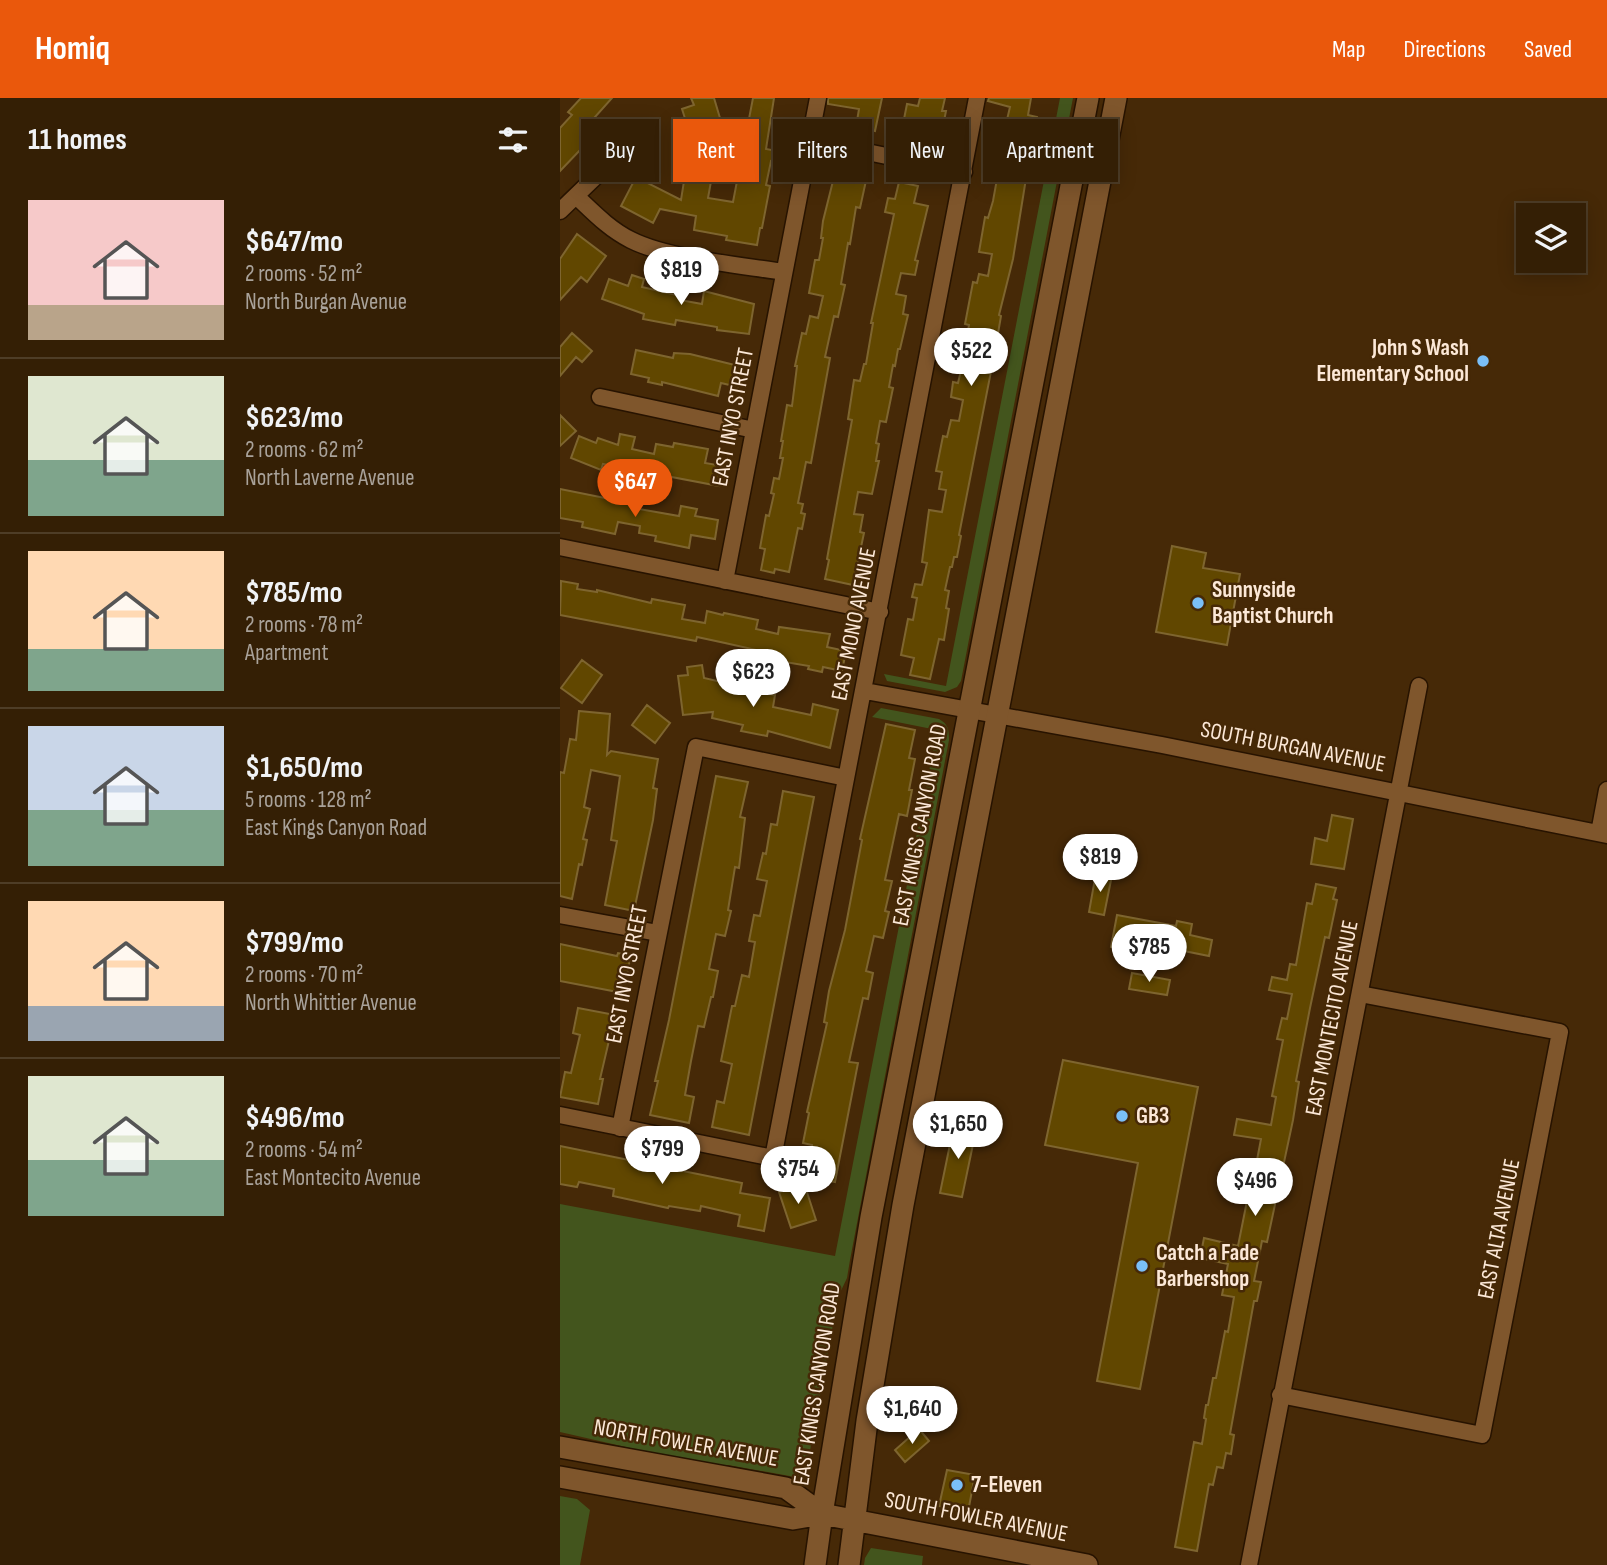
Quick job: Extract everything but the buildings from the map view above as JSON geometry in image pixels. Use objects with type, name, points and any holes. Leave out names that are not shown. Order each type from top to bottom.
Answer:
[{"type":"main road","name":"EAST KINGS CANYON ROAD","points":[[816,1565],[871,1217],[1088,98]]},
{"type":"main road","points":[[849,1565],[867,1421],[903,1205],[1116,98]]},
{"type":"main road","points":[[903,1205],[893,1197],[891,1180],[920,1038],[916,986]]},
{"type":"main road","name":"NORTH FOWLER AVENUE","points":[[560,1447],[786,1488],[822,1514]]},
{"type":"main road","points":[[560,1477],[793,1519],[822,1514]]},
{"type":"main road","name":"SOUTH FOWLER AVENUE","points":[[822,1514],[1087,1565]]},
{"type":"street","name":"EAST INYO STREET","points":[[814,119],[818,98]]},
{"type":"street","name":"EAST MONO AVENUE","points":[[969,144],[977,98]]},
{"type":"street","points":[[560,211],[590,182]]},
{"type":"street","name":"EAST INYO STREET","points":[[724,581],[802,182]]},
{"type":"street","name":"EAST MONO AVENUE","points":[[620,1128],[773,1158],[962,182]]},
{"type":"street","points":[[576,196],[610,226],[641,244],[671,253],[784,272]]},
{"type":"street","points":[[600,397],[754,430]]},
{"type":"street","points":[[560,548],[880,612]]},
{"type":"street","name":"EAST MONTECITO AVENUE","points":[[1249,1565],[1419,685]]},
{"type":"street","name":"SOUTH BURGAN AVENUE","points":[[864,691],[1163,745],[1603,834]]},
{"type":"street","name":"EAST INYO STREET","points":[[620,1128],[696,747],[846,778]]},
{"type":"street","points":[[1603,834],[1607,790]]},
{"type":"street","points":[[560,915],[658,933]]},
{"type":"street","name":"EAST ALTA AVENUE","points":[[1280,1395],[1482,1435],[1560,1032],[1360,993]]},
{"type":"street","points":[[560,1115],[620,1128]]},
{"type":"green space","points":[[1060,98],[1073,98],[1069,119],[1056,119]]},
{"type":"green space","points":[[1044,182],[1057,182],[961,681],[957,687],[945,692],[887,681],[884,674],[946,686]]},
{"type":"green space","points":[[881,708],[939,719],[947,727],[949,740],[847,1278],[838,1297],[807,1467],[803,1474],[795,1477],[728,1465],[709,1466],[560,1432],[560,1204],[835,1256],[937,730],[872,717]]},
{"type":"green space","points":[[560,1496],[577,1499],[590,1510],[580,1565],[560,1565]]},
{"type":"green space","points":[[871,1548],[923,1556],[922,1565],[864,1565]]},
{"type":"place","name":"John S Wash Elementary School","points":[[1483,361]]},
{"type":"place","name":"Sunnyside Baptist Church","points":[[1198,603]]},
{"type":"place","name":"GB3","points":[[1122,1116]]},
{"type":"place","name":"Catch a Fade Barbershop","points":[[1142,1266]]},
{"type":"place","name":"7-Eleven","points":[[957,1485]]}]
